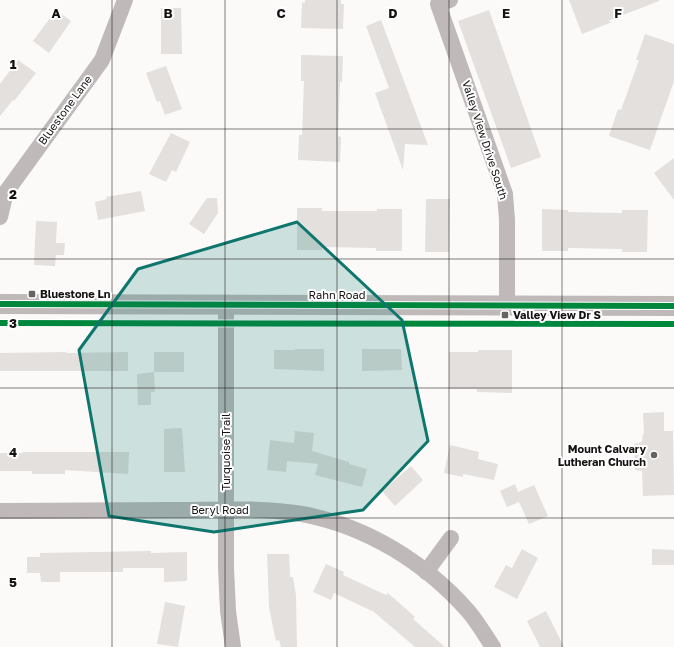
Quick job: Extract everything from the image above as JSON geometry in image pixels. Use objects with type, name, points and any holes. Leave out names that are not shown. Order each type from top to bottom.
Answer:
[{"type":"street","name":"Bluestone Lane","points":[[0,217],[6,192],[102,60],[125,0]]},
{"type":"street","name":"Valley View Drive South","points":[[444,2],[504,194],[506,214],[507,305]]},
{"type":"street","name":"Rahn Road","points":[[0,304],[674,306]]},
{"type":"street","name":"Turquoise Trail","points":[[226,304],[227,589],[230,630],[234,647]]},
{"type":"street","name":"Beryl Road","points":[[0,511],[226,510],[289,512],[314,516],[355,530],[384,543],[410,559],[459,602],[474,619],[493,647]]},
{"type":"street","points":[[426,572],[450,538]]},
{"type":"highlighted area","points":[[297,222],[402,320],[428,441],[363,510],[214,532],[109,516],[79,350],[138,269]]},
{"type":"building","points":[[305,0],[341,0],[341,4],[344,4],[343,29],[301,28],[302,2],[305,3]]},
{"type":"building","points":[[569,0],[659,1],[608,21],[612,22],[582,34]]},
{"type":"building","points":[[161,8],[181,8],[182,54],[161,54]]},
{"type":"building","points":[[56,10],[71,21],[49,53],[33,41]]},
{"type":"building","points":[[489,10],[541,157],[511,168],[458,21]]},
{"type":"building","points":[[381,20],[428,145],[405,144],[403,170],[375,93],[389,88],[366,26]]},
{"type":"building","points":[[645,34],[674,44],[674,81],[650,150],[609,136],[618,109],[621,110],[639,60],[636,60]]},
{"type":"building","points":[[301,55],[343,56],[342,82],[340,82],[338,136],[341,137],[340,162],[298,160],[299,135],[302,135],[304,81],[301,81]]},
{"type":"building","points":[[18,60],[36,73],[0,116],[0,84]]},
{"type":"building","points":[[166,66],[182,109],[165,115],[160,101],[157,102],[146,73]]},
{"type":"building","points":[[171,133],[190,142],[176,172],[172,170],[166,182],[149,174]]},
{"type":"building","points":[[674,158],[674,200],[654,173]]},
{"type":"building","points":[[141,191],[145,211],[98,220],[95,202],[107,199],[106,197]]},
{"type":"building","points":[[207,198],[217,198],[218,213],[204,234],[189,224]]},
{"type":"building","points":[[426,199],[450,199],[449,252],[425,252]]},
{"type":"building","points":[[297,208],[322,208],[322,211],[377,211],[377,209],[402,209],[402,251],[376,251],[376,248],[322,247],[322,250],[297,250]]},
{"type":"building","points":[[542,209],[568,210],[568,212],[622,213],[622,210],[648,210],[647,252],[622,252],[622,249],[568,248],[568,251],[542,251]]},
{"type":"building","points":[[36,221],[57,222],[56,243],[65,243],[64,255],[56,255],[55,266],[34,265]]},
{"type":"building","points":[[324,349],[324,371],[274,369],[274,350]]},
{"type":"building","points":[[362,349],[401,349],[402,370],[362,371]]},
{"type":"building","points":[[478,350],[512,350],[512,393],[477,392],[477,389],[449,389],[449,352],[478,352]]},
{"type":"building","points":[[128,352],[128,371],[0,371],[0,353]]},
{"type":"building","points":[[154,352],[184,352],[184,372],[154,372]]},
{"type":"building","points":[[154,372],[155,392],[151,392],[151,405],[138,405],[137,374]]},
{"type":"building","name":"Mount Calvary Lutheran Church","points":[[664,412],[664,431],[673,431],[674,495],[643,496],[642,471],[635,470],[634,444],[642,442],[644,434],[643,413]]},
{"type":"building","points":[[182,428],[185,472],[164,472],[164,429]]},
{"type":"building","points":[[295,431],[314,433],[312,451],[367,469],[362,487],[315,475],[318,464],[287,461],[286,472],[267,470],[270,440],[294,443]]},
{"type":"building","points":[[450,445],[479,452],[478,459],[498,464],[494,480],[463,474],[463,477],[444,473]]},
{"type":"building","points":[[129,452],[128,474],[65,470],[65,474],[32,474],[32,471],[0,471],[0,453]]},
{"type":"building","points":[[411,466],[423,480],[395,506],[382,491]]},
{"type":"building","points":[[515,484],[518,492],[534,485],[548,516],[529,524],[519,502],[507,507],[500,491]]},
{"type":"building","points":[[522,549],[538,558],[517,599],[494,587],[506,565],[512,568]]},
{"type":"building","points":[[652,549],[674,550],[674,565],[652,565]]},
{"type":"building","points":[[151,551],[151,553],[187,552],[187,581],[164,582],[164,568],[123,568],[123,572],[60,572],[60,582],[41,582],[40,573],[27,573],[27,557],[40,557],[40,553]]},
{"type":"building","points":[[267,554],[289,554],[290,577],[293,577],[296,595],[297,647],[281,647],[279,640],[276,641],[269,608]]},
{"type":"building","points":[[326,564],[344,572],[343,575],[386,595],[388,593],[415,617],[413,619],[445,647],[415,647],[374,612],[334,593],[331,600],[313,592]]},
{"type":"building","points":[[165,602],[185,606],[178,647],[157,644]]},
{"type":"building","points":[[546,611],[564,647],[540,647],[527,621]]},
{"type":"cycle path","points":[[0,304],[674,306]]},
{"type":"cycle path","points":[[0,323],[674,324]]},
{"type":"place","name":"Bluestone Ln","points":[[32,294]]},
{"type":"place","name":"Valley View Dr S","points":[[505,315]]},
{"type":"place","name":"Mount Calvary Lutheran Church","points":[[654,455]]}]
